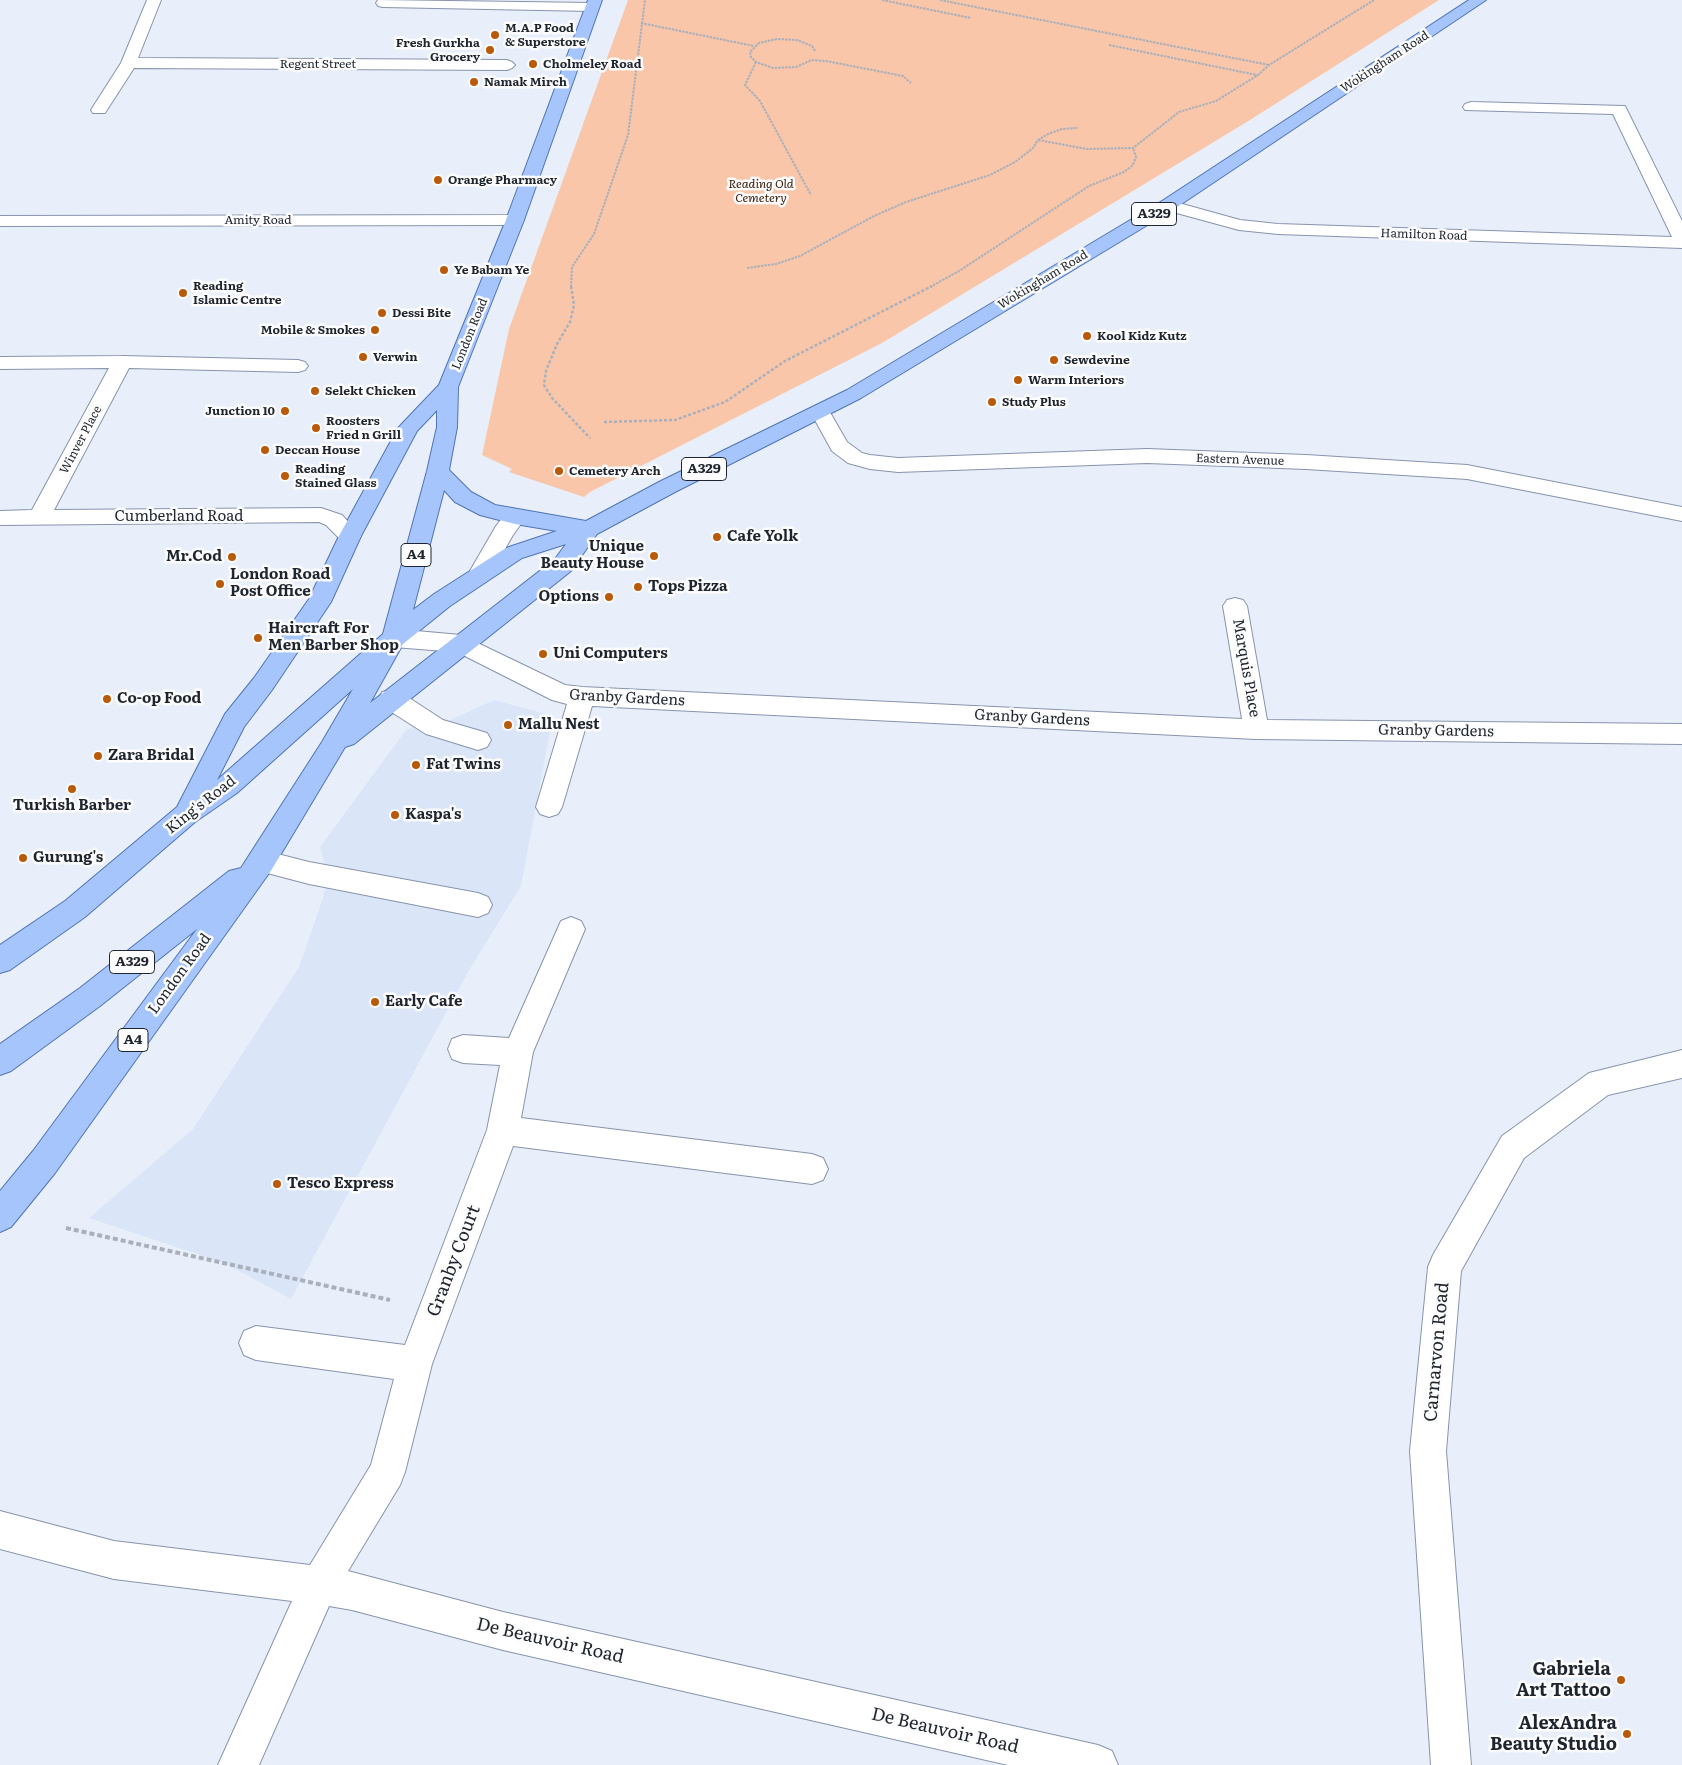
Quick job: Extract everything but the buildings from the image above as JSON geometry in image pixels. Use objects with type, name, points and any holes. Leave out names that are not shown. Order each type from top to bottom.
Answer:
[{"type":"main road","name":"Wokingham Road","points":[[394,638],[478,576],[514,553],[589,529],[667,487],[854,394],[1168,205],[1479,0]]},
{"type":"main road","name":"London Road","points":[[0,1216],[44,1162],[262,861],[331,749],[394,638],[438,471],[447,427],[448,387],[515,220],[594,4]]},
{"type":"main road","name":"London Road","points":[[186,815],[234,721],[263,684],[319,602],[350,536],[408,428],[448,387]]},
{"type":"main road","points":[[438,471],[463,497],[488,510],[515,517],[589,529]]},
{"type":"main road","name":"Wokingham Road","points":[[462,644],[563,565],[589,529]]},
{"type":"main road","name":"King's Road","points":[[0,961],[75,909],[186,815],[228,786],[394,638]]},
{"type":"main road","name":"London Road","points":[[331,749],[391,698],[462,644]]},
{"type":"main road","name":"A329","points":[[0,1061],[90,997],[262,861]]},
{"type":"street","points":[[100,110],[129,63],[154,0]]},
{"type":"street","points":[[383,3],[594,4]]},
{"type":"street","name":"Regent Street","points":[[129,63],[508,65]]},
{"type":"street","points":[[1471,107],[1619,109],[1682,239]]},
{"type":"street","name":"Hamilton Road","points":[[1168,205],[1239,225],[1278,229],[1682,243]]},
{"type":"street","name":"Amity Road","points":[[0,221],[515,220]]},
{"type":"street","points":[[0,363],[122,362],[298,366]]},
{"type":"street","name":"Winver Place","points":[[39,518],[122,362]]},
{"type":"street","name":"Eastern Avenue","points":[[820,411],[839,446],[855,458],[870,462],[898,465],[1147,456],[1306,462],[1467,472],[1682,514]]},
{"type":"street","name":"Cumberland Road","points":[[1,520],[321,515],[334,520],[350,536]]},
{"type":"street","points":[[478,576],[504,531],[515,517]]},
{"type":"street","name":"Marquis Place","points":[[1235,606],[1256,729]]},
{"type":"street","name":"Granby Gardens","points":[[394,638],[462,644],[561,694],[582,696],[1256,729],[1682,734]]},
{"type":"street","points":[[549,807],[582,696]]},
{"type":"street","points":[[391,698],[435,727],[478,740]]},
{"type":"street","points":[[262,861],[309,873],[478,905]]},
{"type":"street","name":"Granby Court","points":[[238,1765],[319,1585],[387,1472],[415,1364],[503,1130],[518,1052],[571,928]]},
{"type":"street","points":[[463,1049],[518,1052]]},
{"type":"street","name":"Carnarvon Road","points":[[1451,1765],[1428,1451],[1445,1267],[1513,1148],[1600,1083],[1682,1064]]},
{"type":"street","points":[[503,1130],[812,1170]]},
{"type":"street","points":[[256,1343],[415,1364]]},
{"type":"street","name":"De Beauvoir Road","points":[[0,1530],[114,1560],[319,1585],[352,1591],[503,1631],[1098,1765]]},
{"type":"path","points":[[590,438],[552,398],[544,384],[546,371],[557,344],[570,322],[574,305],[570,282],[572,267],[594,234],[628,135],[645,0]]},
{"type":"path","points":[[882,0],[971,18]]},
{"type":"path","points":[[940,0],[1269,65]]},
{"type":"path","points":[[1038,140],[1087,149],[1133,148],[1179,112],[1216,101],[1258,75],[1269,65],[1374,0]]},
{"type":"path","points":[[641,23],[755,46]]},
{"type":"path","points":[[816,51],[806,42],[788,38],[767,40],[755,46],[750,52],[751,58],[756,62],[773,68],[796,67],[812,60],[826,61],[903,76],[911,83]]},
{"type":"path","points":[[1109,45],[1258,75]]},
{"type":"path","points":[[756,62],[745,86],[760,101],[811,195]]},
{"type":"path","points":[[747,268],[776,264],[800,256],[874,216],[906,202],[990,175],[1015,162],[1033,148],[1038,140],[1048,134],[1078,128]]},
{"type":"path","points":[[604,422],[675,420],[725,402],[785,361],[899,304],[959,271],[1089,186],[1124,172],[1133,165],[1136,157],[1133,148]]},
{"type":"path","points":[[66,1228],[435,1310]]},
{"type":"shaded area","points":[[494,700],[553,716],[521,886],[468,972],[291,1299],[224,1263],[89,1218],[193,1129],[299,967],[323,898],[328,876],[320,847],[406,730],[421,724],[435,727]]},
{"type":"green space","name":"Reading Old Cemetery","points":[[628,0],[1439,0],[1250,120],[882,343],[590,492],[584,497],[509,472],[512,469],[482,455],[509,329]]},
{"type":"place","name":"M.A.P Food & Superstore","points":[[495,35]]},
{"type":"place","name":"Fresh Gurkha Grocery","points":[[490,50]]},
{"type":"place","name":"Cholmeley Road","points":[[533,64]]},
{"type":"place","name":"Namak Mirch","points":[[474,82]]},
{"type":"place","name":"Orange Pharmacy","points":[[438,180]]},
{"type":"place","name":"Ye Babam Ye","points":[[444,270]]},
{"type":"place","name":"Reading Islamic Centre","points":[[183,293]]},
{"type":"place","name":"Dessi Bite","points":[[382,313]]},
{"type":"place","name":"Mobile & Smokes","points":[[375,330]]},
{"type":"place","name":"Kool Kidz Kutz","points":[[1087,336]]},
{"type":"place","name":"Verwin","points":[[363,357]]},
{"type":"place","name":"Sewdevine","points":[[1054,360]]},
{"type":"place","name":"Warm Interiors","points":[[1018,380]]},
{"type":"place","name":"Selekt Chicken","points":[[315,391]]},
{"type":"place","name":"Study Plus","points":[[992,402]]},
{"type":"place","name":"Junction 10","points":[[285,411]]},
{"type":"place","name":"Roosters Fried n Grill","points":[[316,428]]},
{"type":"place","name":"Deccan House","points":[[265,450]]},
{"type":"place","name":"Cemetery Arch","points":[[559,471]]},
{"type":"place","name":"Reading Stained Glass","points":[[285,476]]},
{"type":"place","name":"Cafe Yolk","points":[[717,537]]},
{"type":"place","name":"Unique Beauty House","points":[[654,556]]},
{"type":"place","name":"Mr.Cod","points":[[232,557]]},
{"type":"place","name":"London Road Post Office","points":[[220,584]]},
{"type":"place","name":"Tops Pizza","points":[[638,587]]},
{"type":"place","name":"Options","points":[[609,597]]},
{"type":"place","name":"Haircraft For Men Barber Shop","points":[[258,638]]},
{"type":"place","name":"Uni Computers","points":[[543,654]]},
{"type":"place","name":"Co-op Food","points":[[107,699]]},
{"type":"place","name":"Mallu Nest","points":[[508,725]]},
{"type":"place","name":"Zara Bridal","points":[[98,756]]},
{"type":"place","name":"Fat Twins","points":[[416,765]]},
{"type":"place","name":"Turkish Barber","points":[[72,789]]},
{"type":"place","name":"Kaspa's","points":[[395,815]]},
{"type":"place","name":"Gurung's","points":[[23,858]]},
{"type":"place","name":"Early Cafe","points":[[375,1002]]},
{"type":"place","name":"Tesco Express","points":[[277,1184]]},
{"type":"place","name":"Gabriela Art Tattoo","points":[[1621,1680]]},
{"type":"place","name":"AlexAndra Beauty Studio","points":[[1627,1734]]}]
